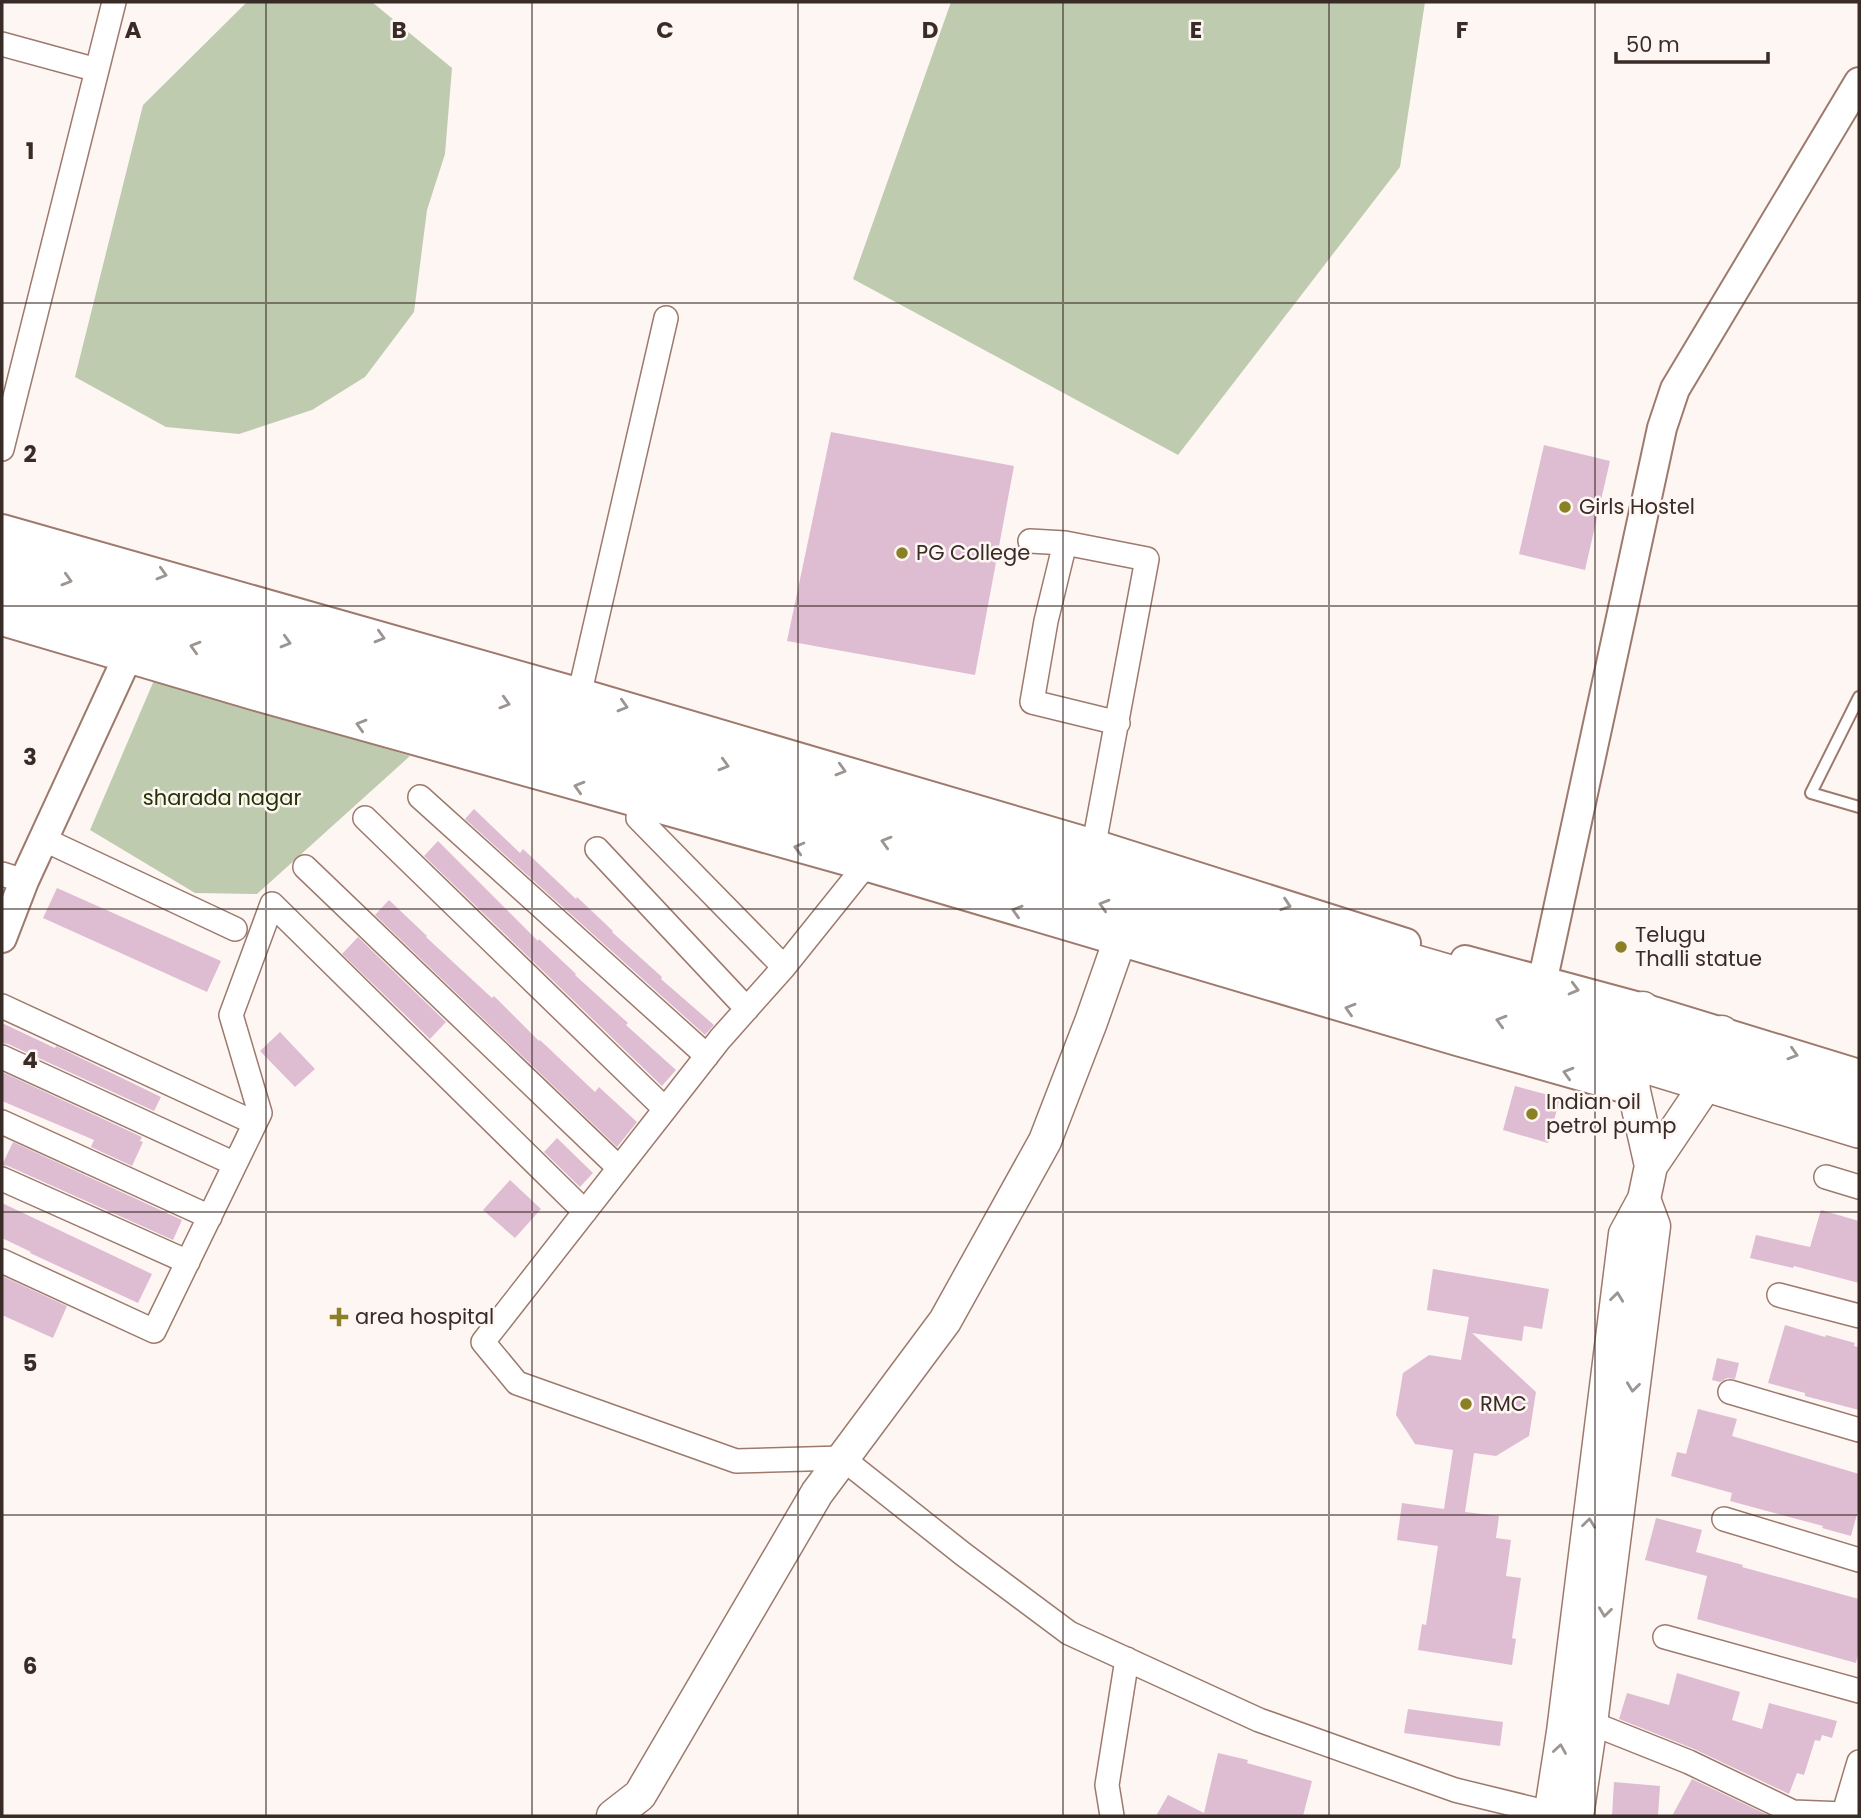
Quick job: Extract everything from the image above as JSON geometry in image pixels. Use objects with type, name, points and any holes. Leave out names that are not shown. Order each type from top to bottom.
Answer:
[{"type":"highway","points":[[2,561],[576,708],[1170,910]]},
{"type":"highway","points":[[2,592],[750,803],[1170,910],[1636,1046],[1711,1066],[1859,1095]]},
{"type":"highway","points":[[1214,923],[1425,958],[1541,990],[1636,1046]]},
{"type":"highway","points":[[1711,1066],[1859,1129]]},
{"type":"main road","points":[[613,1816],[640,1795],[817,1493],[945,1321],[1045,1141],[1119,942]]},
{"type":"main road","points":[[1636,1046],[1651,1166]]},
{"type":"main road","points":[[1560,1816],[1563,1732],[1625,1234],[1644,1199],[1651,1166],[1711,1066]]},
{"type":"main road","points":[[1560,1816],[1591,1723],[1654,1226],[1644,1199]]},
{"type":"street","points":[[2,450],[114,2]]},
{"type":"street","points":[[2,44],[97,71]]},
{"type":"street","points":[[1541,990],[1662,428],[1675,389],[1859,82]]},
{"type":"street","points":[[576,708],[666,318]]},
{"type":"street","points":[[2,529],[576,708],[1094,844],[1170,910],[1214,923]]},
{"type":"street","points":[[1030,541],[1065,542],[1147,559],[1094,844]]},
{"type":"street","points":[[1065,542],[1046,621],[1032,702],[1118,723]]},
{"type":"street","points":[[2,621],[865,866],[1119,942],[1170,910]]},
{"type":"street","points":[[2,938],[13,878],[44,839],[127,658]]},
{"type":"street","points":[[421,797],[707,1056]]},
{"type":"street","points":[[640,804],[638,818],[784,967]]},
{"type":"street","points":[[365,818],[665,1109]]},
{"type":"street","points":[[44,839],[235,929]]},
{"type":"street","points":[[597,849],[747,1009]]},
{"type":"street","points":[[865,866],[784,967],[707,1056],[483,1342],[517,1383],[736,1461],[842,1458],[963,1554],[1069,1633],[1259,1720],[1455,1790],[1560,1816]]},
{"type":"street","points":[[304,867],[619,1168]]},
{"type":"street","points":[[2,1261],[155,1331],[260,1113],[231,1015],[272,904],[585,1212]]},
{"type":"street","points":[[2,1006],[255,1123]]},
{"type":"street","points":[[1636,1046],[1711,1066],[1859,1074]]},
{"type":"street","points":[[2,1057],[235,1164]]},
{"type":"street","points":[[1711,1066],[1859,1145]]},
{"type":"street","points":[[2,1122],[210,1217]]},
{"type":"street","points":[[1826,1177],[1859,1186]]},
{"type":"street","points":[[2,1179],[188,1262]]},
{"type":"street","points":[[1780,1295],[1859,1316]]},
{"type":"street","points":[[1730,1392],[1859,1430]]},
{"type":"street","points":[[1724,1519],[1859,1560]]},
{"type":"street","points":[[1665,1637],[1859,1691]]},
{"type":"street","points":[[1112,1816],[1107,1785],[1127,1660]]},
{"type":"street","points":[[1591,1723],[1689,1762],[1793,1812],[1847,1815],[1859,1762]]},
{"type":"lane","points":[[1859,697],[1811,793],[1859,807]]},
{"type":"green space","points":[[247,2],[372,2],[452,68],[445,154],[427,210],[414,312],[365,377],[312,410],[239,434],[166,427],[75,377],[143,105]]},
{"type":"green space","points":[[951,2],[1425,2],[1400,167],[1178,455],[853,279]]},
{"type":"green space","name":"sharada nagar","points":[[155,678],[410,756],[257,894],[195,893],[90,830]]},
{"type":"building","name":"PG College","points":[[831,432],[1014,466],[975,675],[787,641]]},
{"type":"building","name":"Girls Hostel","points":[[1544,445],[1610,461],[1585,570],[1519,554]]},
{"type":"building","points":[[474,809],[520,853],[523,849],[576,899],[577,897],[662,977],[661,979],[714,1025],[705,1035],[465,819]]},
{"type":"building","points":[[438,841],[538,941],[539,939],[676,1070],[662,1086],[424,856]]},
{"type":"building","points":[[57,888],[221,961],[207,992],[43,918]]},
{"type":"building","points":[[389,900],[595,1092],[599,1087],[637,1122],[617,1147],[375,915]]},
{"type":"building","points":[[358,937],[446,1022],[430,1039],[342,954]]},
{"type":"building","points":[[2,1023],[161,1097],[154,1111],[2,1043]]},
{"type":"building","points":[[280,1032],[315,1069],[295,1087],[260,1051]]},
{"type":"building","points":[[2,1072],[142,1137],[140,1141],[143,1142],[132,1166],[91,1147],[94,1140],[2,1101]]},
{"type":"building","name":"Indian oil petrol pump","points":[[1515,1086],[1560,1098],[1548,1143],[1503,1130]]},
{"type":"building","points":[[557,1138],[593,1173],[580,1187],[544,1152]]},
{"type":"building","points":[[13,1142],[182,1220],[173,1240],[2,1165]]},
{"type":"building","points":[[510,1180],[541,1209],[515,1238],[483,1210]]},
{"type":"building","points":[[2,1203],[152,1274],[138,1303],[2,1238]]},
{"type":"building","points":[[1821,1210],[1859,1221],[1859,1283],[1750,1258],[1756,1235],[1810,1247]]},
{"type":"building","name":"RMC","points":[[1433,1269],[1549,1289],[1542,1329],[1524,1326],[1522,1341],[1472,1333],[1536,1392],[1529,1436],[1496,1456],[1474,1453],[1465,1512],[1499,1516],[1496,1538],[1511,1540],[1506,1576],[1521,1578],[1512,1638],[1516,1639],[1512,1665],[1418,1650],[1422,1624],[1426,1625],[1438,1546],[1397,1540],[1402,1503],[1444,1509],[1453,1450],[1415,1444],[1396,1415],[1403,1373],[1429,1355],[1461,1360],[1469,1317],[1427,1310]]},
{"type":"building","points":[[2,1276],[67,1306],[53,1338],[2,1315]]},
{"type":"building","points":[[1785,1325],[1855,1343],[1854,1346],[1859,1347],[1859,1410],[1768,1383]]},
{"type":"building","points":[[1717,1358],[1739,1363],[1735,1379],[1727,1378],[1720,1382],[1712,1380]]},
{"type":"building","points":[[1698,1409],[1737,1419],[1732,1436],[1859,1474],[1859,1507],[1851,1536],[1730,1501],[1732,1493],[1671,1476],[1677,1452],[1686,1454]]},
{"type":"building","points":[[1656,1518],[1702,1530],[1696,1552],[1859,1599],[1859,1650],[1856,1663],[1697,1619],[1707,1576],[1645,1560]]},
{"type":"building","points":[[1677,1673],[1740,1692],[1732,1720],[1762,1729],[1769,1703],[1837,1721],[1832,1738],[1822,1735],[1820,1741],[1815,1740],[1804,1775],[1797,1773],[1789,1794],[1694,1749],[1619,1719],[1627,1693],[1669,1705]]},
{"type":"building","points":[[1408,1709],[1503,1722],[1500,1746],[1404,1733]]},
{"type":"building","points":[[1218,1753],[1312,1781],[1303,1816],[1156,1816],[1168,1795],[1204,1813]]},
{"type":"building","points":[[1692,1779],[1770,1816],[1672,1816]]},
{"type":"building","points":[[1614,1782],[1660,1786],[1658,1816],[1612,1816]]},
{"type":"place","name":"Girls Hostel","points":[[1565,507]]},
{"type":"place","name":"PG College","points":[[902,553]]},
{"type":"place","name":"Telugu Thalli statue","points":[[1621,947]]},
{"type":"place","name":"Indian oil petrol pump","points":[[1532,1114]]},
{"type":"place","name":"area hospital","points":[[339,1317]]},
{"type":"place","name":"RMC","points":[[1466,1404]]}]
